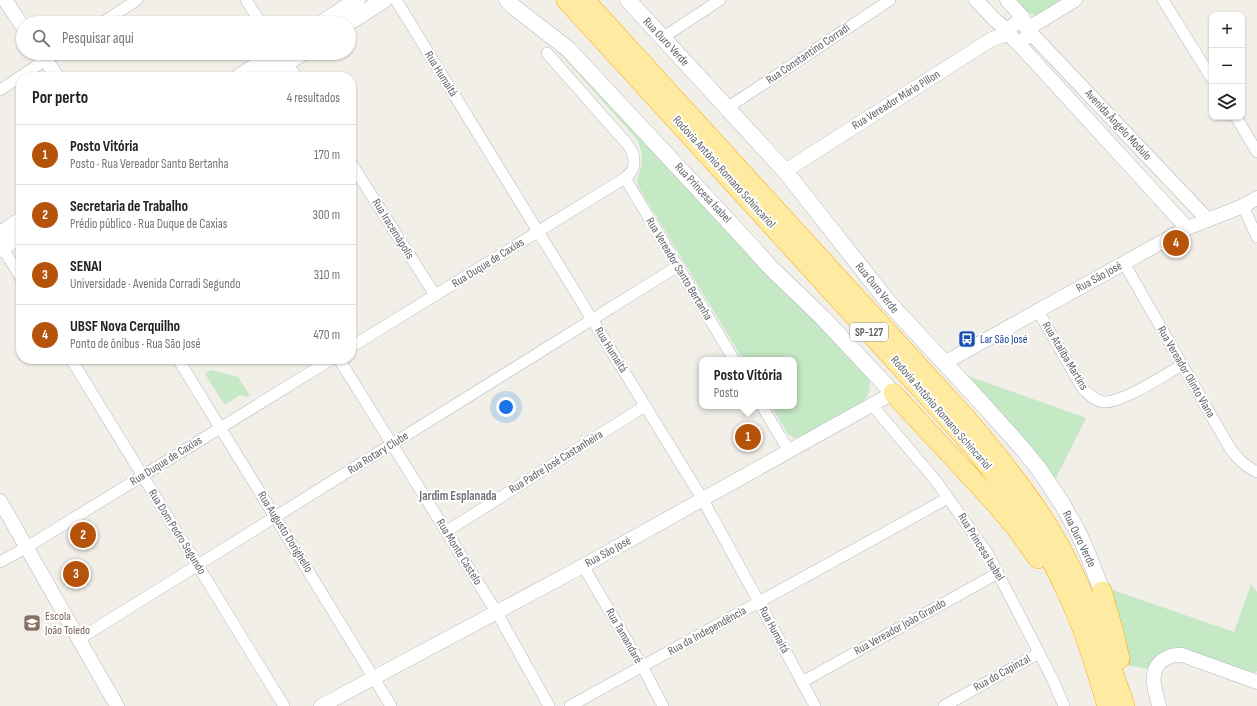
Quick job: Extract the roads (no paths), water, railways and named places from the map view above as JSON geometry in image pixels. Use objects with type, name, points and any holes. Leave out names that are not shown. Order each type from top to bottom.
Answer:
[{"type":"highway","name":"Rodovia Antônio Romano Schincariol","points":[[566,0],[978,452],[1034,530],[1066,591],[1080,622],[1107,706]]},
{"type":"highway","name":"Rodovia Antônio Romano Schincariol","points":[[585,0],[968,420],[1030,498],[1049,527],[1081,588],[1095,619],[1125,706]]},
{"type":"highway","points":[[893,393],[993,501],[1015,527],[1042,563],[1080,622]]},
{"type":"highway","points":[[1102,591],[1118,649],[1123,675],[1125,706]]},
{"type":"main road","points":[[333,16],[357,0]]},
{"type":"main road","points":[[356,18],[384,0]]},
{"type":"main road","name":"Rua Princesa Isabel","points":[[507,0],[568,49],[732,224],[770,268],[822,317],[893,393]]},
{"type":"main road","name":"Rua Ouro Verde","points":[[628,0],[785,171],[889,304],[1022,448],[1050,484],[1077,530],[1102,591]]},
{"type":"main road","points":[[249,72],[273,60]]},
{"type":"main road","points":[[269,72],[278,60]]},
{"type":"main road","points":[[1,243],[16,226]]},
{"type":"main road","points":[[1,243],[16,237]]},
{"type":"street","points":[[5,0],[16,16]]},
{"type":"street","points":[[113,16],[137,0]]},
{"type":"street","points":[[246,0],[256,16]]},
{"type":"street","name":"Rua Humaitá","points":[[396,0],[703,500],[760,602],[815,706]]},
{"type":"street","points":[[662,38],[720,0]]},
{"type":"street","name":"Rua Constantino Corradi","points":[[727,108],[890,0]]},
{"type":"street","points":[[976,0],[994,20],[1018,41],[1024,39],[1027,35],[1026,27],[1076,0]]},
{"type":"street","name":"Avenida Ângelo Modulo","points":[[1007,0],[1023,18],[1026,27],[1208,220]]},
{"type":"street","points":[[1163,0],[1209,74]]},
{"type":"street","points":[[1013,37],[1167,207],[1181,231]]},
{"type":"street","name":"Rua Vereador Mário Pillon","points":[[785,171],[992,39],[1013,37]]},
{"type":"street","points":[[547,53],[633,152],[635,161],[634,166],[629,175],[625,178]]},
{"type":"street","points":[[24,72],[40,60]]},
{"type":"street","points":[[49,60],[55,72]]},
{"type":"street","points":[[284,60],[292,72]]},
{"type":"street","points":[[0,90],[16,78]]},
{"type":"street","points":[[1238,120],[1257,152]]},
{"type":"street","name":"Rua Iracemápolis","points":[[356,172],[435,296]]},
{"type":"street","name":"Rua Duque de Caxias","points":[[356,344],[625,178]]},
{"type":"street","name":"Rua Vereador Santo Bertanha","points":[[625,178],[732,357]]},
{"type":"street","name":"Rua São José","points":[[944,363],[1181,231],[1242,206],[1257,198]]},
{"type":"street","points":[[1242,206],[1257,237]]},
{"type":"street","points":[[1,243],[16,269]]},
{"type":"street","name":"Rua Vereador Olinto Viana","points":[[1124,263],[1234,456],[1243,464],[1257,472]]},
{"type":"street","name":"Rua Rotary Clube","points":[[79,640],[678,266]]},
{"type":"street","name":"Rua Ataliba Martins","points":[[1038,310],[1083,389],[1092,398],[1103,402],[1119,400],[1182,366]]},
{"type":"street","name":"Rua Dom Pedro Segundo","points":[[73,364],[284,706]]},
{"type":"street","name":"Rua Augusto Dorighello","points":[[181,364],[391,706]]},
{"type":"street","name":"Rua Duque de Caxias","points":[[0,562],[27,547],[324,364]]},
{"type":"street","name":"Rua Monte Castelo","points":[[342,364],[497,613],[549,706]]},
{"type":"street","name":"Rua São José","points":[[321,706],[583,566],[893,393]]},
{"type":"street","name":"Rua Princesa Isabel","points":[[872,405],[936,481],[988,554],[1052,678],[1064,706]]},
{"type":"street","name":"Rua Padre José Castanheira","points":[[447,531],[645,406]]},
{"type":"street","points":[[764,409],[790,451]]},
{"type":"street","name":"Rua da Independência","points":[[570,706],[948,498]]},
{"type":"street","points":[[0,501],[117,706]]},
{"type":"street","name":"Rua Tamandaré","points":[[583,566],[642,666],[663,706]]},
{"type":"street","name":"Rua Vereador João Grando","points":[[802,682],[998,573]]},
{"type":"street","name":"Rua do Capinzal","points":[[944,706],[1039,653]]},
{"type":"street","points":[[1159,706],[1154,675],[1155,670],[1168,656],[1175,654],[1182,655],[1257,682]]},
{"type":"place","name":"UBSF Nova Cerquilho","points":[[1176,243]]},
{"type":"place","name":"Lar São José","points":[[967,339]]},
{"type":"place","name":"Posto Vitória","points":[[748,437]]},
{"type":"place","name":"Secretaria de Trabalho","points":[[83,535]]},
{"type":"place","name":"SENAI","points":[[76,574]]},
{"type":"place","name":"Escola João Toledo","points":[[32,623]]},
{"type":"district","name":"Jardim Esplanada","points":[[458,496]]}]
